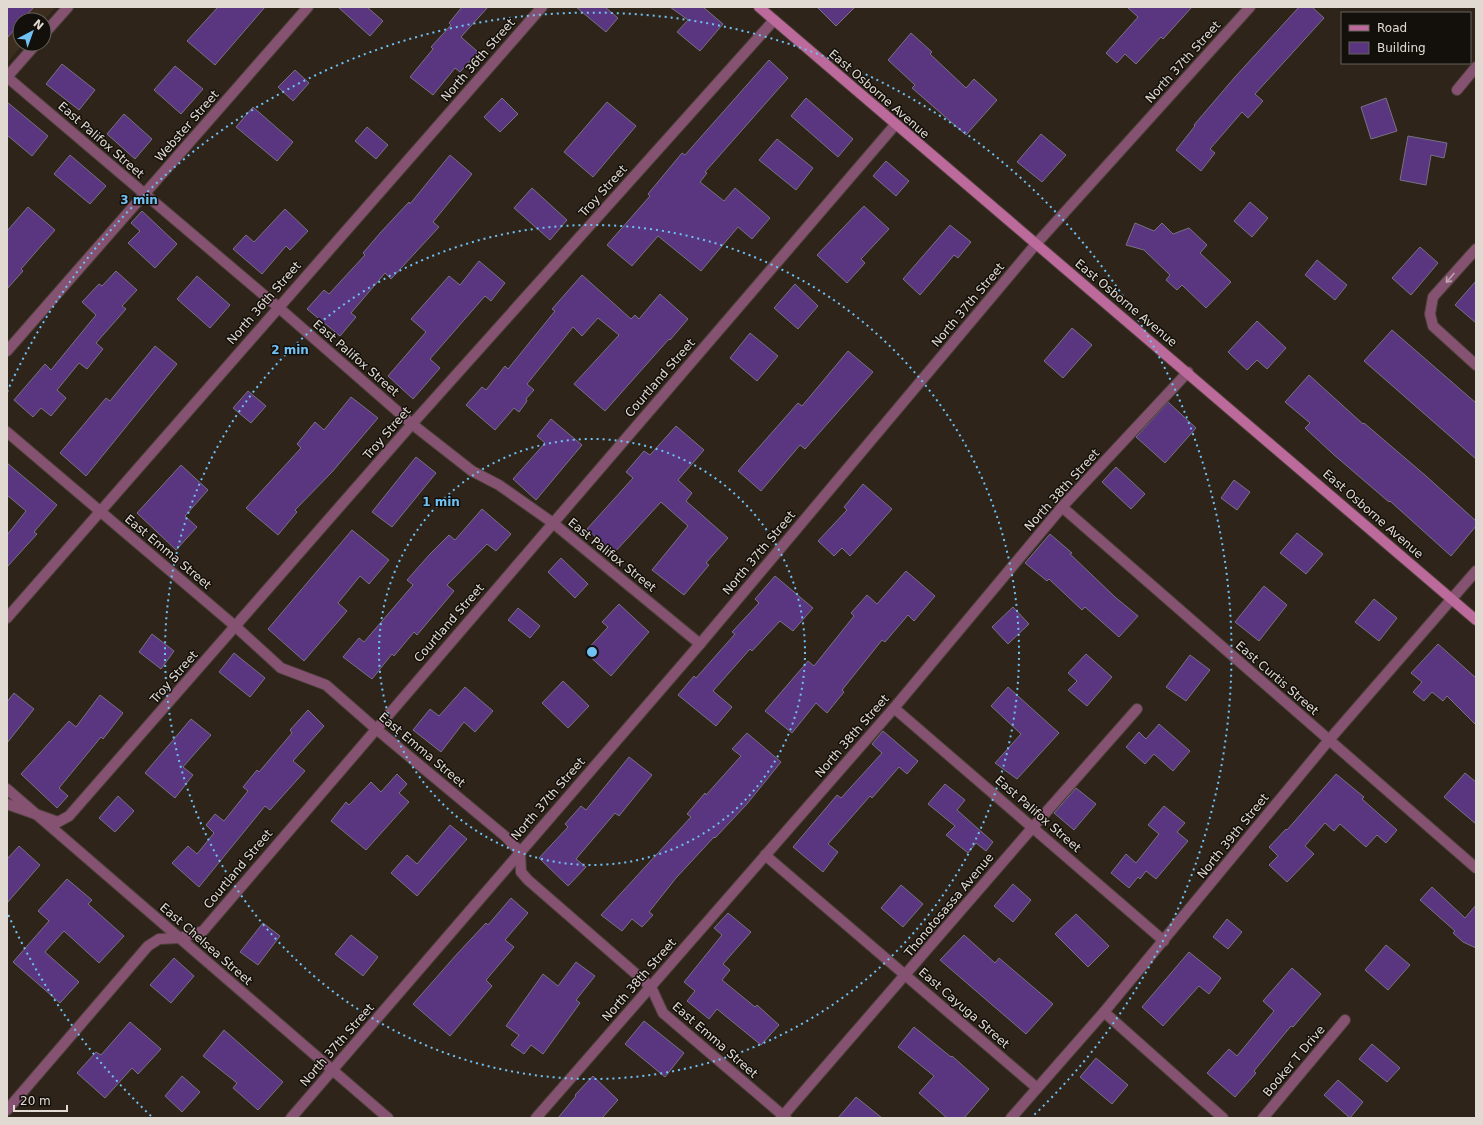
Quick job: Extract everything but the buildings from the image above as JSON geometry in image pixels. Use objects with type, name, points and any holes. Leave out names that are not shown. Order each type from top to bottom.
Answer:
[{"type":"street","points":[[52,25],[68,7]]},
{"type":"street","name":"Webster Street","points":[[7,351],[308,7]]},
{"type":"street","name":"North 36th Street","points":[[7,618],[542,7]]},
{"type":"street","name":"East Osborne Avenue","points":[[759,7],[895,125],[1188,372],[1476,620]]},
{"type":"street","name":"North 37th Street","points":[[291,1118],[700,644],[1036,244],[1250,7]]},
{"type":"street","name":"Troy Street","points":[[7,804],[34,812],[58,822],[70,816],[412,424],[774,20]]},
{"type":"street","points":[[7,77],[29,52]]},
{"type":"street","points":[[1457,90],[1476,67]]},
{"type":"street","name":"East Palifox Street","points":[[7,77],[144,195],[278,307],[412,424],[472,471],[499,485],[553,523],[700,644]]},
{"type":"street","name":"Courtland Street","points":[[7,1110],[148,946],[159,939],[179,938],[203,931],[375,728],[895,125]]},
{"type":"street","points":[[1476,249],[1433,297],[1430,314],[1433,326],[1476,365]]},
{"type":"street","name":"North 38th Street","points":[[536,1118],[894,708],[1062,507],[1188,372]]},
{"type":"street","name":"East Emma Street","points":[[7,432],[235,626],[281,668],[326,685],[375,728],[506,837],[520,852],[521,872],[528,880],[650,986],[663,1013],[783,1117]]},
{"type":"street","name":"East Curtis Street","points":[[1062,507],[1476,868]]},
{"type":"street","name":"North 39th Street","points":[[1011,1118],[1164,941],[1329,740],[1476,571]]},
{"type":"street","name":"East Palifox Street","points":[[894,708],[1164,941]]},
{"type":"street","name":"Thonotosassa Avenue","points":[[783,1117],[1033,827],[1138,709]]},
{"type":"street","name":"East Chelsea Street","points":[[7,789],[388,1118]]},
{"type":"street","name":"East Cayuga Street","points":[[765,855],[1037,1088]]},
{"type":"street","points":[[1104,1012],[1223,1118]]},
{"type":"street","name":"Booker T Drive","points":[[1263,1118],[1345,1020]]},
{"type":"shaded area","points":[[7,7],[56,7],[51,12],[12,12],[12,52],[16,52],[7,63]]}]
